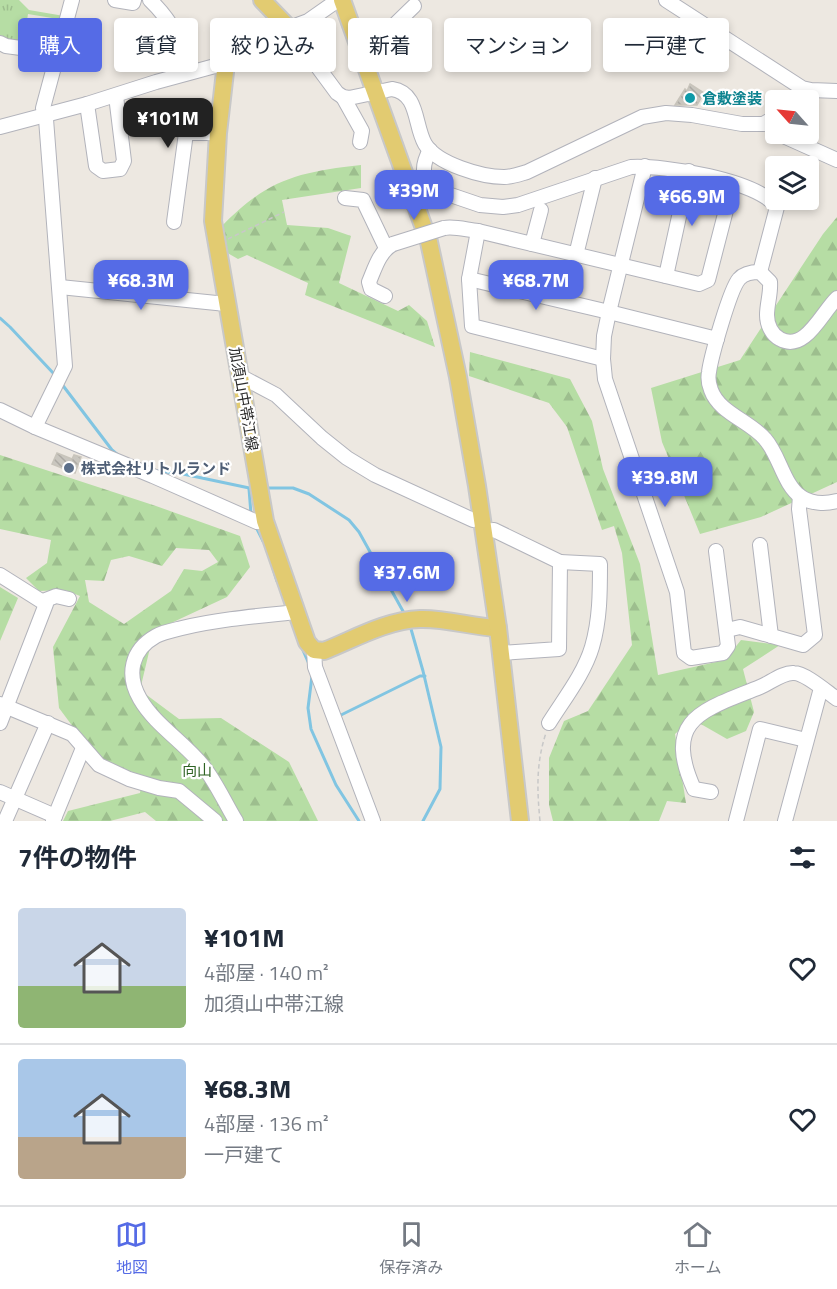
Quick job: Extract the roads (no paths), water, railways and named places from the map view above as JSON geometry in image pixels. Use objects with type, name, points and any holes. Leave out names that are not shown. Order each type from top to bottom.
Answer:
[{"type":"main road","points":[[262,0],[279,18]]},
{"type":"main road","points":[[340,0],[429,242],[458,376],[483,525],[498,628],[520,821]]},
{"type":"main road","name":"加須山中帯江線","points":[[224,72],[213,221],[265,521],[307,642],[314,650]]},
{"type":"main road","points":[[314,650],[324,651],[390,624],[418,619],[443,620],[498,628]]},
{"type":"street","points":[[67,18],[72,0]]},
{"type":"street","points":[[115,0],[133,3],[134,0]]},
{"type":"street","points":[[150,0],[168,18]]},
{"type":"street","points":[[313,18],[340,0]]},
{"type":"street","points":[[666,0],[795,84],[811,90]]},
{"type":"street","points":[[403,18],[415,7]]},
{"type":"street","points":[[0,43],[18,48]]},
{"type":"street","points":[[35,428],[65,366],[44,112],[53,72]]},
{"type":"street","points":[[0,127],[44,112],[116,96],[180,72]]},
{"type":"street","points":[[322,72],[337,93],[343,97],[362,130],[360,142]]},
{"type":"street","points":[[343,97],[356,97],[392,88],[399,90],[410,98],[424,143],[440,159],[489,176],[507,178],[527,172],[642,117],[666,113],[742,124],[763,124]]},
{"type":"street","points":[[819,90],[837,91]]},
{"type":"street","points":[[87,104],[96,166],[103,171],[120,168],[124,161],[116,96]]},
{"type":"street","points":[[174,222],[186,133],[218,133]]},
{"type":"street","points":[[801,144],[837,160]]},
{"type":"street","points":[[430,150],[424,160],[424,174],[427,183],[433,189],[480,206],[518,205],[631,167],[645,166],[689,171],[733,183],[771,199],[777,207],[760,272]]},
{"type":"street","points":[[645,166],[619,265],[604,336],[603,359],[605,379],[677,592],[684,653],[692,658],[723,653],[728,646],[716,551]]},
{"type":"street","points":[[666,276],[689,171]]},
{"type":"street","points":[[576,255],[595,178]]},
{"type":"street","points":[[385,296],[371,289],[369,282],[377,261],[390,246],[453,226],[699,284],[708,280],[733,183]]},
{"type":"street","points":[[345,198],[363,200],[390,246]]},
{"type":"street","points":[[532,244],[541,210]]},
{"type":"street","points":[[478,231],[469,279],[472,326],[603,359]]},
{"type":"street","points":[[837,298],[803,338],[792,343],[782,341],[774,335],[769,326],[767,315],[770,282],[760,272],[749,272],[739,279],[717,339],[709,375],[711,391],[722,405],[764,436],[773,448],[792,489],[807,500],[826,504],[837,501]]},
{"type":"street","points":[[469,279],[717,339]]},
{"type":"street","points":[[60,287],[226,304]]},
{"type":"street","points":[[240,376],[276,395],[322,438],[347,458],[366,469],[560,562],[600,564],[599,614],[592,648],[549,723]]},
{"type":"street","points":[[0,410],[35,428],[153,476],[257,522],[265,521]]},
{"type":"street","points":[[727,630],[740,627],[804,645],[815,635],[799,509],[800,496]]},
{"type":"street","points":[[760,545],[771,636]]},
{"type":"street","points":[[500,653],[559,649],[560,562]]},
{"type":"street","points":[[0,575],[46,604],[4,705],[0,723]]},
{"type":"street","points":[[43,601],[56,596],[69,598]]},
{"type":"street","points":[[236,821],[205,768],[141,701],[134,687],[131,668],[141,647],[157,635],[229,619],[296,612]]},
{"type":"street","points":[[314,650],[315,667],[373,821]]},
{"type":"street","points":[[711,792],[694,789],[682,750],[683,738],[689,723],[696,717],[747,691],[790,673],[800,674],[837,699]]},
{"type":"street","points":[[785,821],[821,688]]},
{"type":"street","points":[[4,705],[72,734],[99,765],[129,779],[179,791],[214,821]]},
{"type":"street","points":[[5,821],[48,723]]},
{"type":"street","points":[[736,821],[760,729],[806,740]]},
{"type":"street","points":[[0,792],[54,818],[83,748]]},
{"type":"waterway","points":[[0,318],[55,375]]},
{"type":"waterway","points":[[61,383],[118,455]]},
{"type":"waterway","points":[[157,471],[254,489]]},
{"type":"waterway","points":[[267,488],[293,488],[309,494],[349,520],[359,532],[404,613]]},
{"type":"waterway","points":[[249,489],[251,514]]},
{"type":"waterway","points":[[256,527],[263,541]]},
{"type":"waterway","points":[[272,565],[277,581]]},
{"type":"waterway","points":[[411,629],[441,747],[440,789],[423,821]]},
{"type":"waterway","points":[[302,648],[309,664]]},
{"type":"waterway","points":[[312,676],[308,708],[311,729],[336,785],[359,821]]},
{"type":"waterway","points":[[341,715],[420,676],[425,676]]},
{"type":"place","name":"倉敷塗装","points":[[690,98]]},
{"type":"place","name":"株式会社リトルランド","points":[[69,468]]},
{"type":"park label","name":"向山","points":[[197,770]]}]
